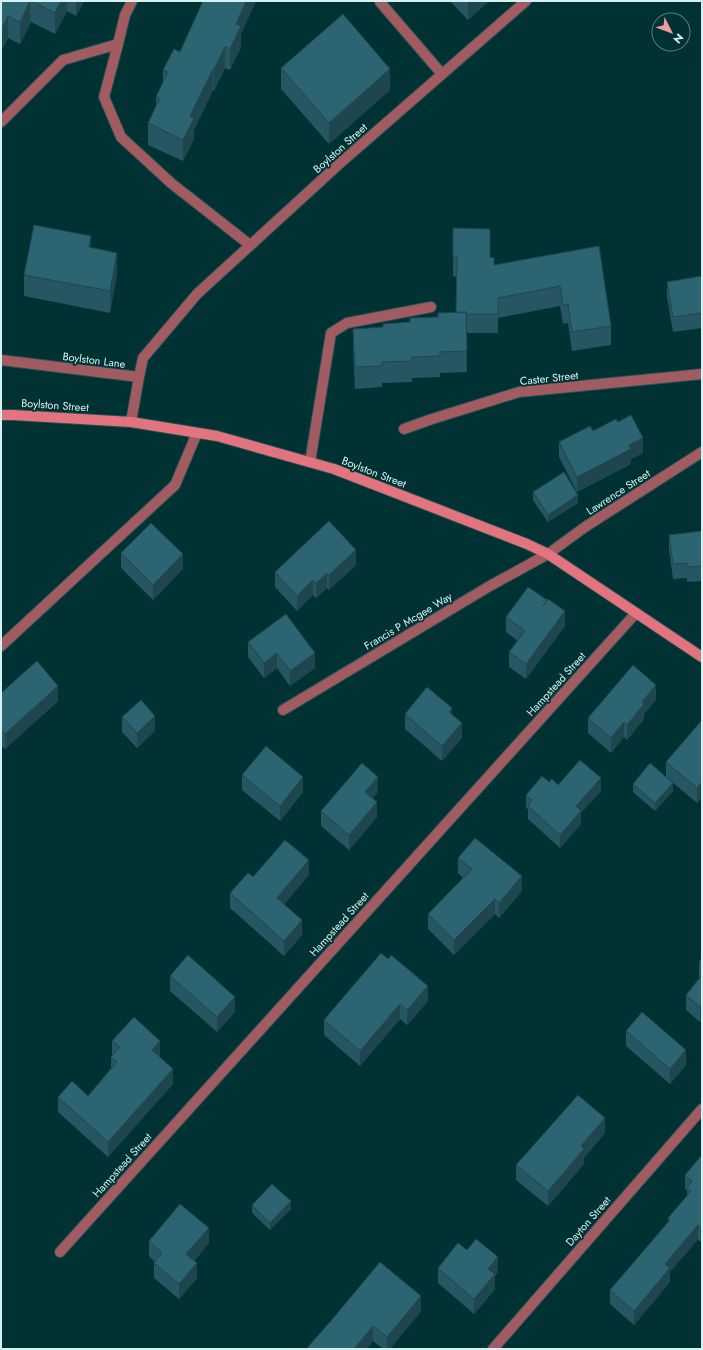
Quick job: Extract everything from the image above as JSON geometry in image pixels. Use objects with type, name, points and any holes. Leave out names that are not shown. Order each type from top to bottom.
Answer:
[{"type":"main road","name":"Boylston Street","points":[[1,415],[131,422],[217,436],[334,469],[527,544],[548,554],[702,657]]},
{"type":"street","points":[[132,1],[125,15],[104,97],[120,137],[170,183],[250,246]]},
{"type":"street","name":"Boylston Street","points":[[139,377],[142,358],[197,294],[338,165],[526,1]]},
{"type":"street","points":[[380,2],[442,74]]},
{"type":"street","points":[[1,122],[63,60],[118,44]]},
{"type":"street","points":[[310,462],[331,333],[347,323],[431,307]]},
{"type":"street","name":"Boylston Lane","points":[[1,360],[139,377],[131,422]]},
{"type":"street","name":"Caster Street","points":[[404,429],[519,392],[702,374]]},
{"type":"street","points":[[1,646],[175,485],[198,433]]},
{"type":"street","name":"Lawrence Street","points":[[548,554],[585,527],[702,452]]},
{"type":"street","name":"Francis P Mcgee Way","points":[[283,710],[488,587],[548,554]]},
{"type":"street","name":"Hampstead Street","points":[[60,1252],[636,613]]},
{"type":"street","name":"Dayton Street","points":[[493,1349],[702,1108]]},
{"type":"building","points":[[1,1],[30,1],[20,22],[8,16],[1,30]]},
{"type":"building","points":[[32,1],[61,1],[55,13]]},
{"type":"building","points":[[203,1],[246,1],[236,24],[241,26],[230,49],[225,47],[213,69],[190,116],[194,118],[183,140],[148,123],[160,98],[156,97],[168,72],[163,70],[174,49],[180,52]]},
{"type":"building","points":[[343,14],[390,69],[329,123],[281,68]]},
{"type":"building","points":[[34,225],[91,236],[89,247],[117,253],[110,291],[24,275]]},
{"type":"building","points":[[453,228],[490,229],[490,258],[494,257],[494,265],[599,246],[611,326],[572,332],[568,304],[563,305],[560,286],[498,298],[498,314],[466,314],[466,312],[456,313],[457,257],[453,257]]},
{"type":"building","points":[[702,276],[702,313],[673,317],[667,282]]},
{"type":"building","points":[[466,312],[467,351],[440,352],[440,356],[412,357],[412,361],[382,362],[382,366],[355,367],[353,329],[383,327],[383,324],[410,322],[410,318],[438,317],[438,313]]},
{"type":"building","points":[[631,415],[643,438],[629,445],[631,449],[577,477],[559,442],[590,426],[593,431],[616,419],[618,422]]},
{"type":"building","points":[[564,472],[578,495],[548,515],[533,492]]},
{"type":"building","points":[[329,521],[356,550],[329,575],[327,573],[316,583],[313,580],[297,596],[275,572]]},
{"type":"building","points":[[151,523],[183,554],[153,585],[121,553]]},
{"type":"building","points":[[702,531],[702,566],[687,567],[687,563],[673,564],[669,535]]},
{"type":"building","points":[[528,587],[547,600],[543,606],[548,599],[565,611],[526,664],[509,652],[525,631],[506,617]]},
{"type":"building","points":[[286,614],[315,653],[290,671],[277,653],[264,663],[248,642]]},
{"type":"building","points":[[37,661],[58,686],[5,734],[1,730],[1,693]]},
{"type":"building","points":[[633,665],[656,685],[642,702],[644,704],[627,725],[624,722],[611,738],[588,718]]},
{"type":"building","points":[[427,687],[452,708],[449,712],[462,723],[442,746],[405,714]]},
{"type":"building","points":[[141,700],[155,716],[137,733],[122,717]]},
{"type":"building","points":[[702,720],[702,782],[697,788],[666,762]]},
{"type":"building","points":[[266,746],[303,777],[280,806],[242,775]]},
{"type":"building","points":[[580,760],[601,778],[576,806],[581,811],[560,835],[528,806],[532,800],[526,795],[542,776],[549,782],[552,779],[558,785]]},
{"type":"building","points":[[362,763],[378,777],[365,792],[377,802],[349,835],[321,811]]},
{"type":"building","points":[[650,763],[673,783],[655,803],[633,784]]},
{"type":"building","points":[[475,838],[522,876],[499,903],[495,899],[454,940],[428,914],[472,869],[458,858]]},
{"type":"building","points":[[285,840],[309,860],[277,898],[302,920],[284,941],[230,893],[248,873],[253,877]]},
{"type":"building","points":[[381,953],[388,959],[391,955],[428,986],[407,1010],[400,1004],[360,1051],[324,1020]]},
{"type":"building","points":[[188,955],[235,997],[217,1017],[170,976]]},
{"type":"building","points":[[702,958],[702,965],[699,962]]},
{"type":"building","points":[[702,975],[702,1004],[700,1007],[686,995]]},
{"type":"building","points":[[642,1012],[686,1050],[670,1069],[626,1031]]},
{"type":"building","points":[[134,1017],[160,1041],[152,1050],[173,1069],[108,1142],[58,1097],[72,1081],[88,1096],[117,1062],[111,1057],[120,1047],[112,1041]]},
{"type":"building","points":[[578,1095],[605,1118],[581,1146],[584,1149],[548,1191],[516,1165]]},
{"type":"building","points":[[702,1155],[702,1229],[698,1225],[665,1264],[670,1268],[634,1311],[610,1290],[670,1220],[668,1218],[691,1191],[687,1188],[692,1181],[685,1175]]},
{"type":"building","points":[[272,1184],[291,1201],[270,1223],[252,1205]]},
{"type":"building","points":[[180,1204],[209,1228],[186,1254],[197,1263],[179,1284],[154,1263],[162,1253],[149,1241]]},
{"type":"building","points":[[476,1239],[498,1257],[488,1269],[495,1274],[474,1299],[438,1268],[458,1243],[467,1250]]},
{"type":"building","points":[[380,1262],[421,1296],[387,1337],[373,1326],[354,1349],[306,1349],[330,1322]]}]
